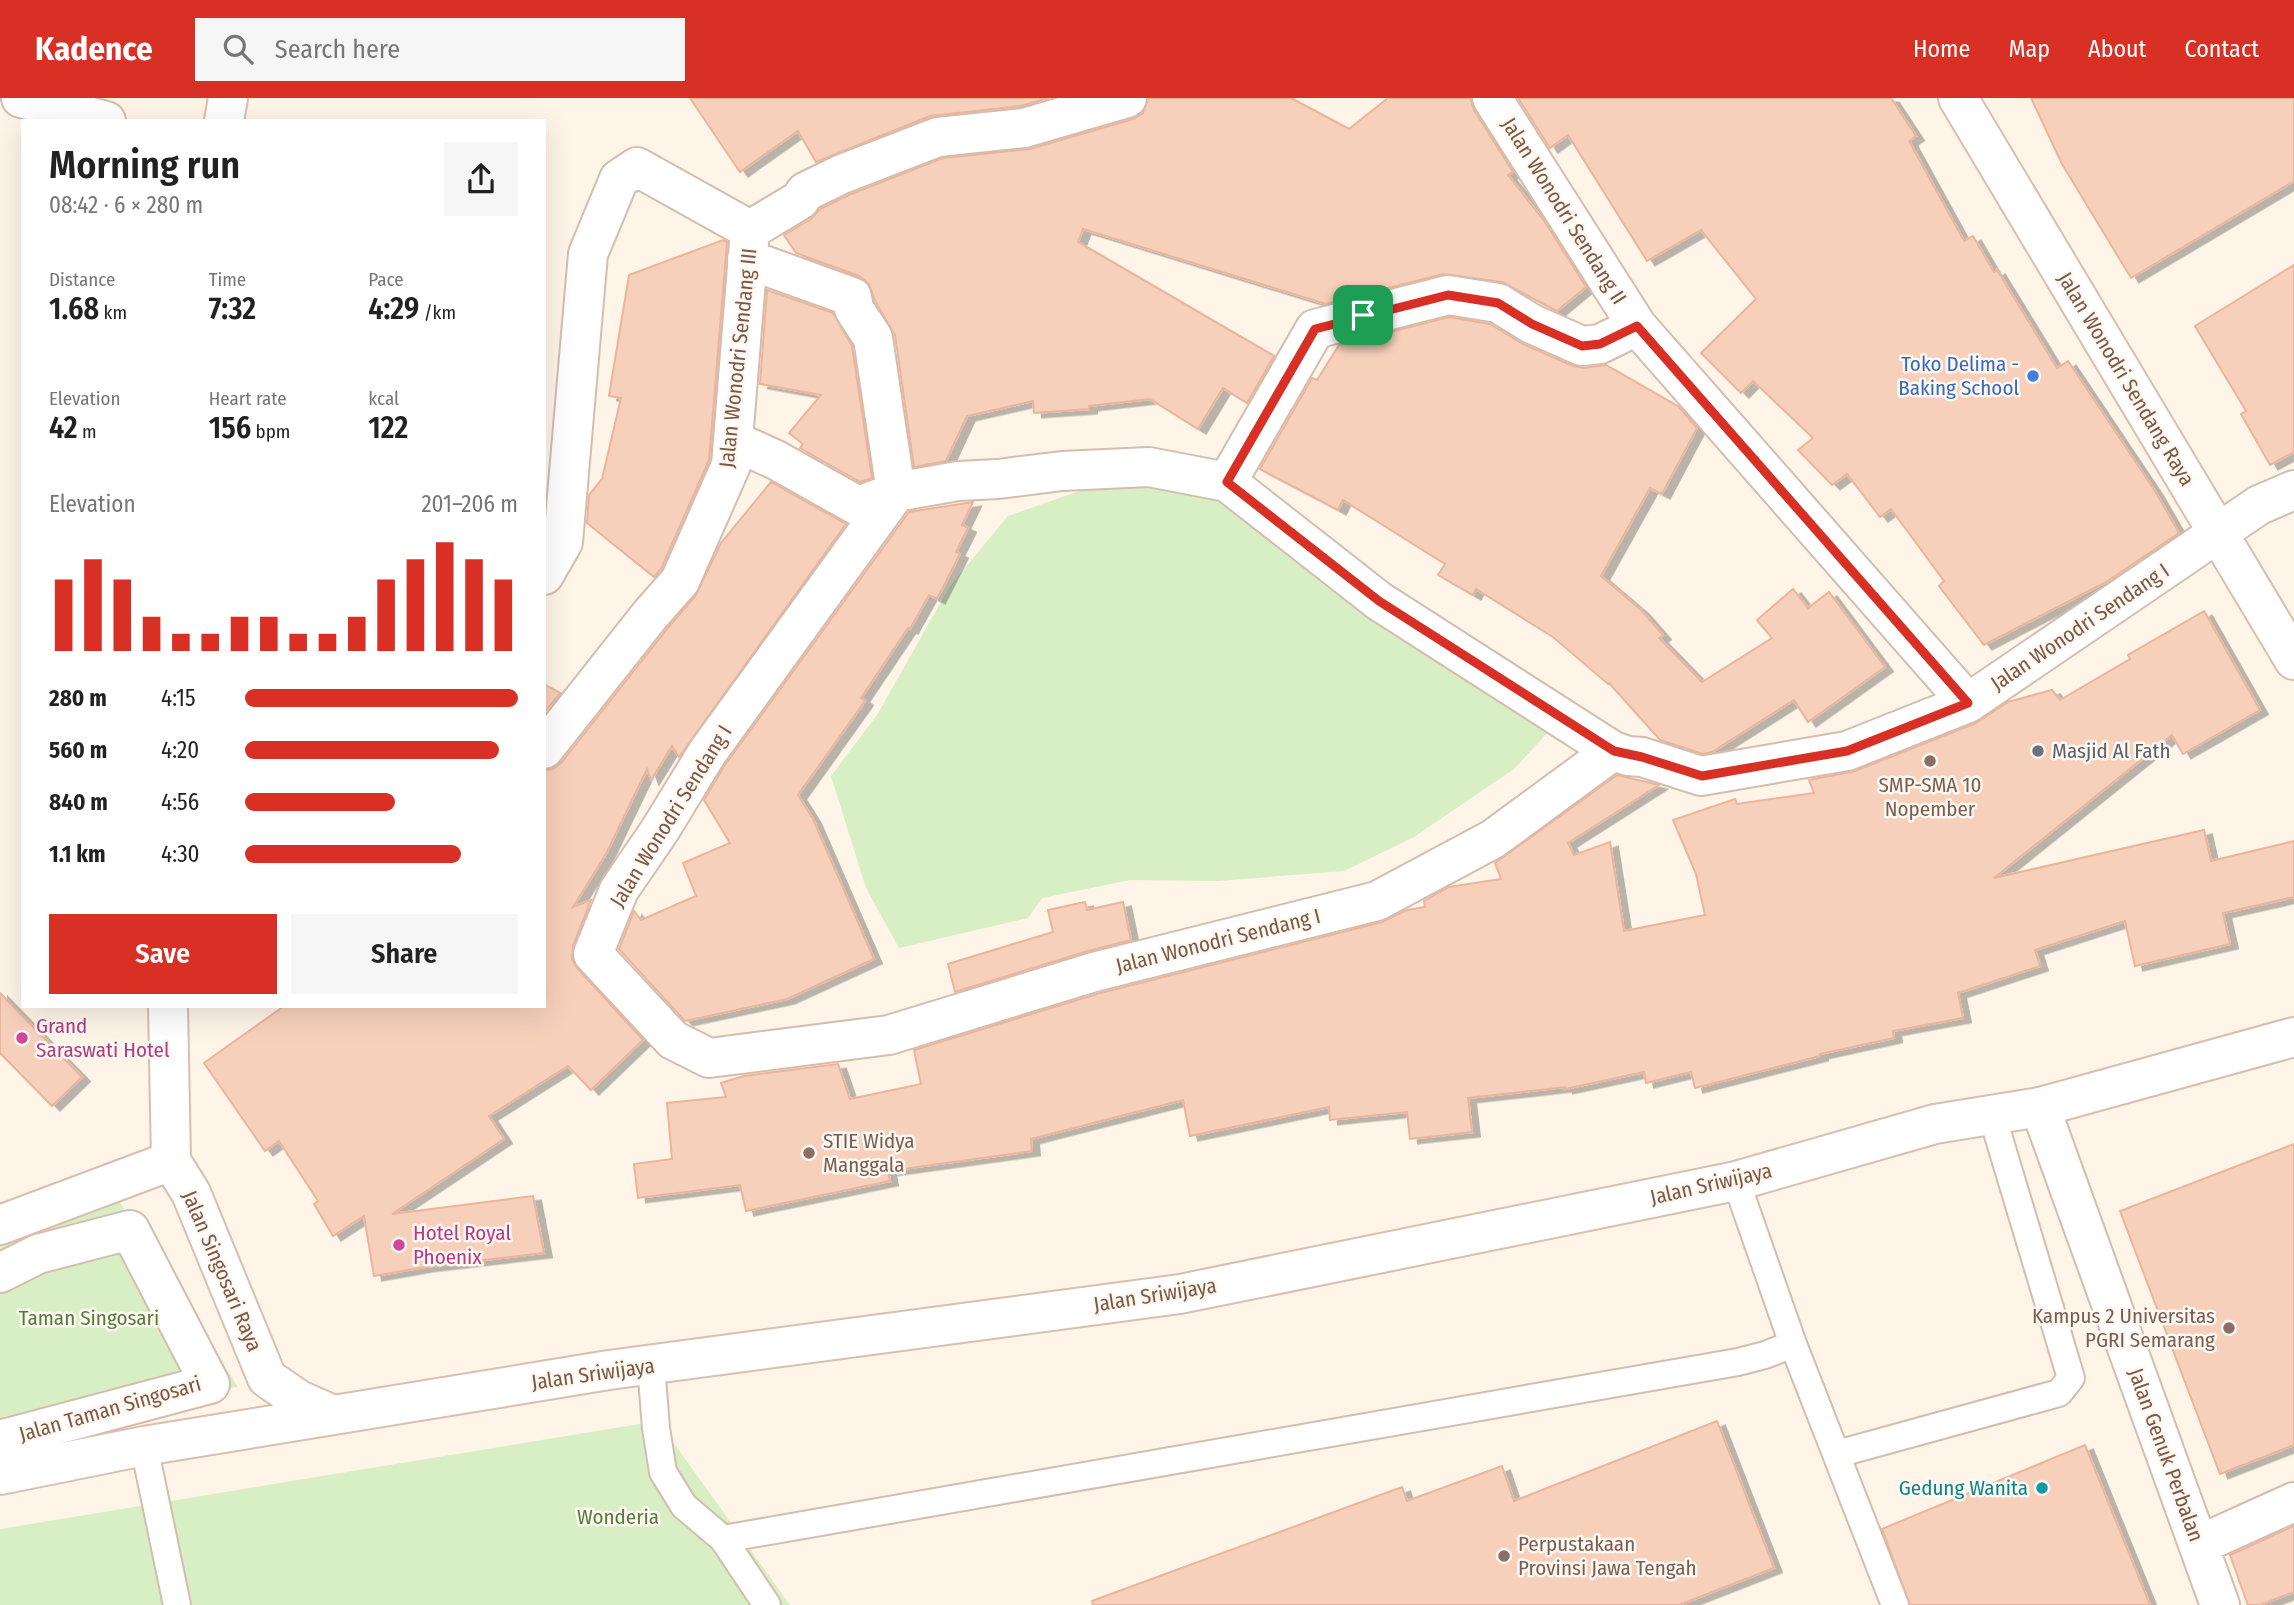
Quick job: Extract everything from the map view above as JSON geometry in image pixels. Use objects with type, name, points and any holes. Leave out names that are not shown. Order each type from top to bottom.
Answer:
[{"type":"street","points":[[21,98],[99,119]]},
{"type":"street","points":[[224,119],[228,98]]},
{"type":"street","name":"Jalan Wonodri Sendang III","points":[[546,746],[680,581],[732,465],[749,245],[800,200],[805,192],[842,174],[938,137],[1024,128],[1127,98]]},
{"type":"street","name":"Jalan Wonodri Sendang II","points":[[1492,98],[1637,326],[1968,703]]},
{"type":"street","name":"Jalan Wonodri Sendang Raya","points":[[1958,98],[2294,660]]},
{"type":"street","points":[[546,572],[563,542],[588,254],[619,179],[637,167],[749,245],[852,296],[854,309],[873,338],[896,492],[858,506],[776,460],[734,441]]},
{"type":"street","points":[[1227,482],[1315,329],[1448,295],[1498,303],[1532,324],[1582,346],[1600,344],[1637,326]]},
{"type":"street","name":"Jalan Wonodri Sendang I","points":[[1614,751],[1493,839],[1377,901],[1094,972],[889,1035],[709,1058],[673,1040],[593,954],[619,890],[707,754],[896,492],[958,481],[1062,471],[1149,467],[1227,482],[1379,601],[1614,751],[1702,776],[1847,751],[1968,703],[2259,505],[2294,490]]},
{"type":"street","points":[[0,1225],[171,1161],[168,1008]]},
{"type":"street","name":"Jalan Sriwijaya","points":[[0,1475],[144,1446],[652,1365],[1180,1294],[1736,1181],[1935,1124],[2040,1107],[2294,1037]]},
{"type":"street","name":"Jalan Genuk Perbalan","points":[[2040,1107],[2220,1605]]},
{"type":"street","name":"Jalan Singosari Raya","points":[[171,1161],[191,1193],[267,1378],[299,1400],[333,1415]]},
{"type":"street","name":"Jalan Taman Singosari","points":[[0,1273],[38,1254],[130,1230],[210,1384],[0,1440]]},
{"type":"street","points":[[250,1429],[259,1409],[267,1378]]},
{"type":"street","points":[[2199,1545],[2294,1502]]},
{"type":"lane","points":[[1837,1454],[2059,1393],[2071,1378],[1992,1115]]},
{"type":"lane","points":[[1736,1181],[1793,1344],[1895,1605]]},
{"type":"lane","points":[[723,1539],[1738,1362],[1793,1344]]},
{"type":"lane","points":[[652,1365],[656,1428],[663,1472],[684,1506],[723,1539],[767,1605]]},
{"type":"lane","points":[[144,1446],[177,1605]]},
{"type":"green space","points":[[1184,481],[1295,520],[1562,717],[1514,769],[1414,837],[1344,871],[1218,881],[1130,880],[1042,898],[1028,918],[899,948],[866,888],[831,776],[877,715],[950,586],[1008,516],[1085,489]]},
{"type":"green space","name":"Taman Singosari","points":[[119,1201],[238,1387],[0,1422],[0,1241]]},
{"type":"green space","name":"Wonderia","points":[[658,1421],[790,1605],[0,1605],[0,1529]]},
{"type":"building","points":[[690,98],[1049,98],[1020,106],[930,116],[816,162],[798,131],[740,172]]},
{"type":"building","points":[[1148,98],[1291,98],[1349,129],[1388,98],[1470,98],[1474,110],[1513,172],[1508,175],[1545,222],[1586,287],[1557,311],[1502,282],[1443,274],[1326,304],[1083,229],[1078,242],[1274,356],[1247,403],[1223,388],[1198,429],[1150,399],[1089,406],[1089,409],[1034,413],[1033,401],[967,416],[946,461],[914,467],[895,335],[875,301],[869,284],[859,276],[796,253],[784,235],[811,219],[820,209],[943,158],[1030,149],[1133,119],[1143,113]]},
{"type":"building","points":[[1518,98],[1891,98],[1916,136],[1909,141],[1964,241],[1973,236],[2057,368],[2068,361],[2155,491],[2179,533],[2106,582],[1984,645],[1939,586],[1944,581],[1891,509],[1880,517],[1847,474],[1832,485],[1798,450],[1813,438],[1753,381],[1741,393],[1701,353],[1756,299],[1701,230],[1647,261],[1568,135],[1550,148]]},
{"type":"building","points":[[2031,98],[2294,98],[2294,181],[2131,278],[2062,164]]},
{"type":"building","points":[[723,240],[727,242],[709,460],[661,569],[654,577],[587,523],[589,495],[602,479],[621,398],[609,396],[629,275]]},
{"type":"building","points":[[2294,265],[2294,452],[2270,465],[2241,414],[2246,411],[2195,326]]},
{"type":"building","points":[[767,290],[833,313],[852,346],[872,478],[860,482],[800,448],[803,444],[789,433],[821,395],[760,384]]},
{"type":"building","points":[[1449,317],[1490,324],[1523,344],[1573,366],[1584,368],[1606,365],[1679,407],[1697,428],[1662,494],[1650,488],[1601,576],[1641,610],[1663,635],[1659,638],[1702,682],[1772,638],[1757,620],[1793,589],[1808,608],[1829,592],[1885,667],[1808,722],[1794,700],[1712,752],[1703,754],[1660,740],[1609,683],[1553,637],[1476,589],[1473,595],[1438,575],[1445,564],[1343,500],[1338,510],[1260,469],[1312,378],[1317,380],[1339,345]]},
{"type":"building","points":[[771,482],[846,524],[679,757],[672,746],[651,780],[647,769],[606,854],[573,907],[591,900],[573,946],[572,959],[577,968],[643,1040],[591,1090],[568,1066],[489,1116],[504,1139],[392,1214],[533,1196],[544,1253],[374,1276],[364,1216],[333,1236],[314,1204],[318,1201],[279,1141],[265,1151],[204,1063],[281,1008],[546,1008],[546,770],[553,769],[561,763],[696,595],[721,543]]},
{"type":"building","points":[[973,502],[962,525],[968,528],[956,552],[960,554],[937,599],[929,595],[910,629],[908,628],[861,698],[865,701],[798,795],[813,819],[874,959],[787,999],[685,1021],[619,949],[634,911],[641,920],[696,896],[683,863],[730,843],[704,800],[725,765],[909,512]]},
{"type":"building","points":[[2204,611],[2260,710],[2183,754],[2172,735],[1994,878],[2204,830],[2211,861],[2294,841],[2294,897],[2223,913],[2230,944],[2135,966],[2125,921],[2035,950],[2040,966],[1958,993],[1963,1018],[1893,1031],[1894,1038],[1820,1054],[1695,1088],[1691,1072],[1646,1083],[1644,1072],[1565,1089],[1468,1098],[1472,1132],[1410,1139],[1407,1112],[1330,1120],[1329,1107],[1190,1136],[1183,1100],[1031,1139],[1032,1151],[888,1171],[890,1181],[746,1211],[740,1185],[638,1198],[634,1164],[672,1159],[667,1103],[726,1097],[721,1083],[744,1076],[838,1064],[850,1099],[921,1084],[914,1050],[1100,993],[1382,922],[1407,910],[1425,907],[1424,901],[1449,887],[1501,879],[1495,863],[1617,775],[1659,785],[1568,843],[1574,855],[1610,842],[1624,931],[1705,915],[1696,874],[1673,820],[1735,799],[1737,804],[1814,793],[1809,780],[1855,771],[1976,723],[2008,702],[2052,690],[2060,700],[2130,659],[2128,655]]},
{"type":"building","points":[[546,685],[560,693],[546,710]]},
{"type":"building","points":[[1085,902],[1087,910],[1123,902],[1131,940],[955,992],[948,964],[1053,932],[1048,910]]},
{"type":"building","name":"Grand Saraswati Hotel","points":[[0,993],[82,1077],[52,1106],[0,1053]]},
{"type":"building","name":"Kampus 2 Universitas PGRI Semarang","points":[[2294,1144],[2294,1445],[2220,1474],[2120,1211]]},
{"type":"building","points":[[1717,1421],[1774,1568],[1679,1605],[1093,1605],[1092,1601],[1402,1487],[1407,1501],[1502,1466],[1514,1501]]},
{"type":"building","name":"Gedung Wanita","points":[[2085,1445],[2150,1605],[1910,1605],[1882,1529]]},
{"type":"building","points":[[2294,1526],[2294,1592],[2260,1605],[2248,1605],[2230,1555]]},
{"type":"place","name":"Toko Delima - Baking School","points":[[2033,376]]},
{"type":"place","name":"Masjid Al Fath","points":[[2038,751]]},
{"type":"place","name":"SMP-SMA 10 Nopember","points":[[1930,761]]},
{"type":"place","name":"Grand Saraswati Hotel","points":[[22,1038]]},
{"type":"place","name":"STIE Widya Manggala","points":[[809,1153]]},
{"type":"place","name":"Hotel Royal Phoenix","points":[[399,1245]]},
{"type":"place","name":"Kampus 2 Universitas PGRI Semarang","points":[[2229,1328]]},
{"type":"place","name":"Gedung Wanita","points":[[2042,1488]]},
{"type":"place","name":"Perpustakaan Provinsi Jawa Tengah","points":[[1504,1556]]},
{"type":"route","points":[[1448,295],[1498,303],[1532,324],[1582,346],[1600,344],[1637,326],[1968,703],[1847,751],[1702,776],[1614,751],[1379,601],[1227,482],[1315,329],[1363,315],[1448,295]]}]
